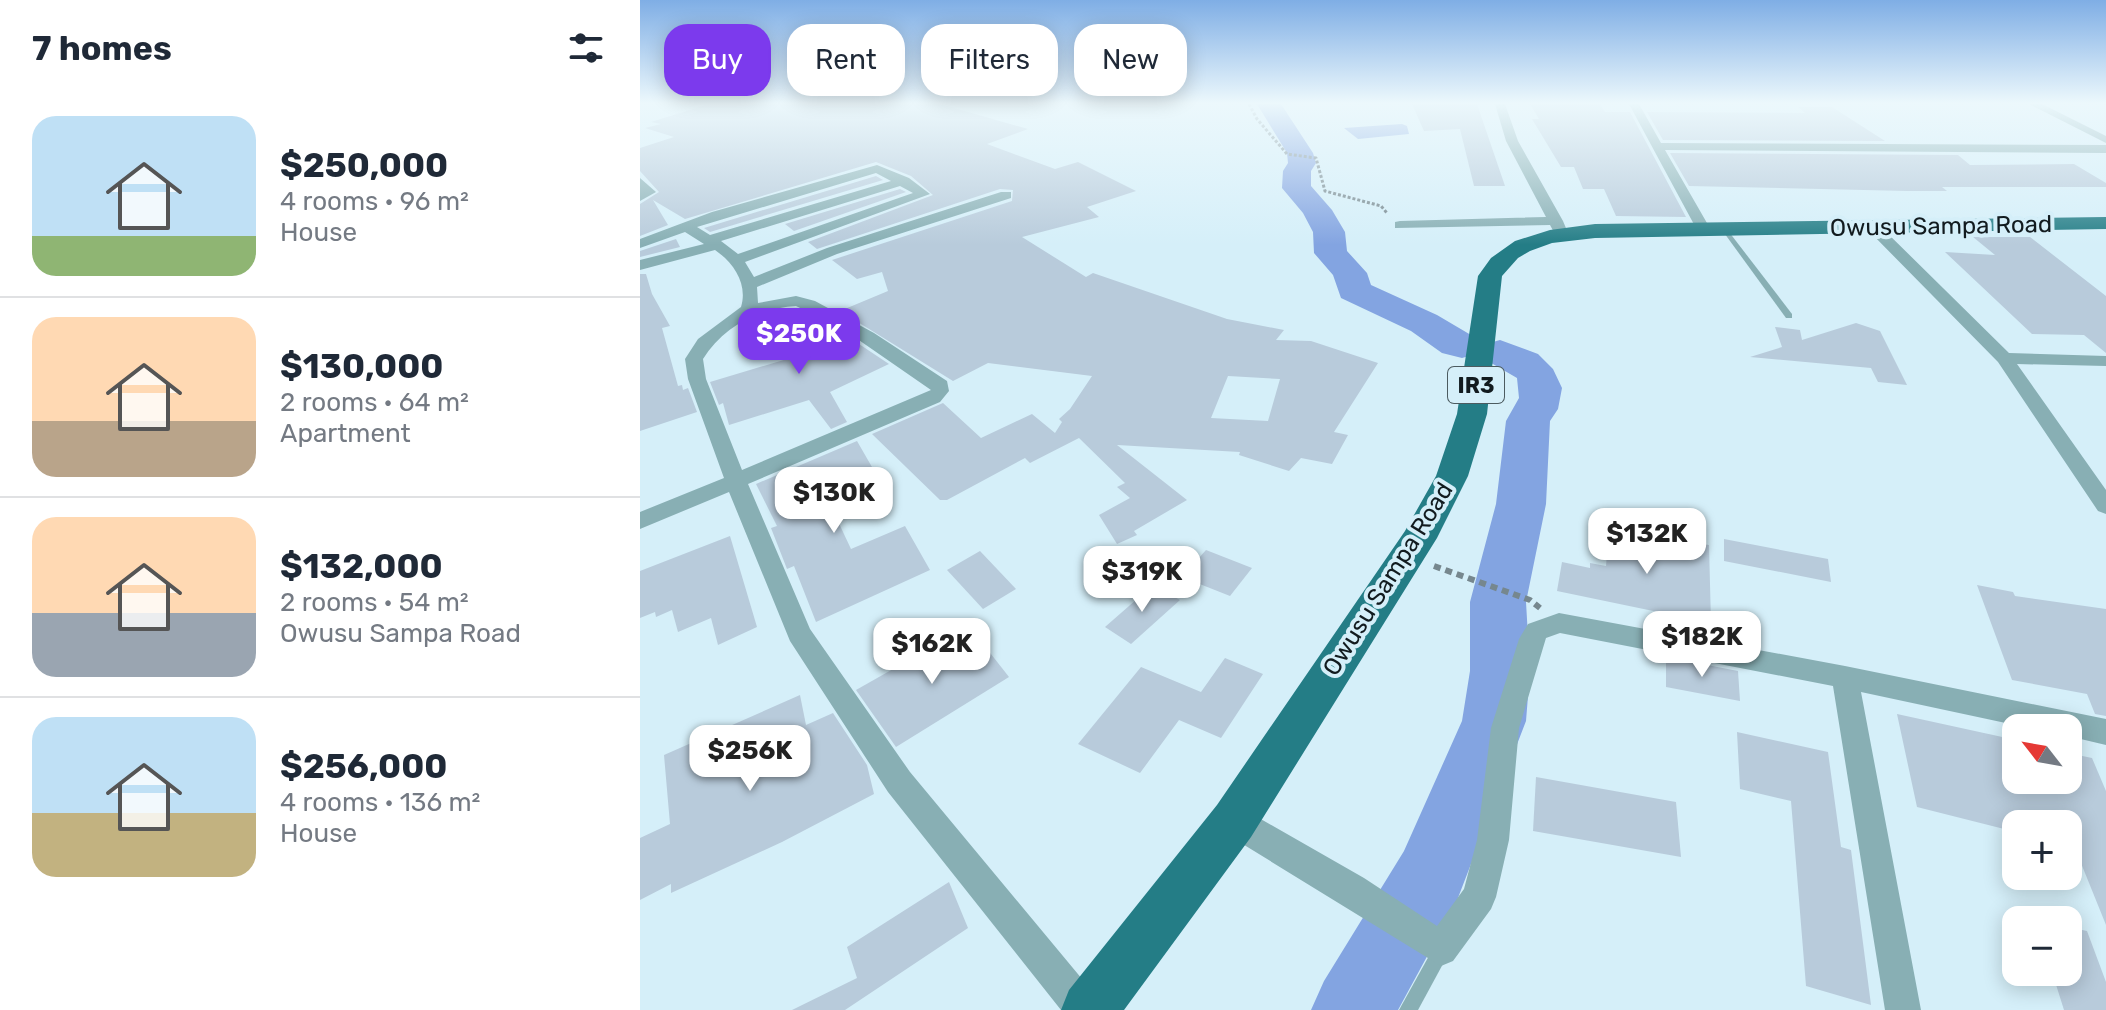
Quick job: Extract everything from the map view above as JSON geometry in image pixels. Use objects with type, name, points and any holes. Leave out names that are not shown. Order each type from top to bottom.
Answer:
[{"type":"main road","name":"Owusu Sampa Road","points":[[1087,1010],[1234,821],[1407,556],[1452,476],[1472,414],[1490,276],[1500,260],[1516,248],[1559,228],[1714,230],[2106,223]]},
{"type":"street","points":[[1400,225],[1559,228],[1517,151]]},
{"type":"street","points":[[1662,151],[1714,230]]},
{"type":"street","points":[[640,244],[717,215],[877,169],[905,181],[923,196],[736,260]]},
{"type":"street","points":[[640,265],[905,181]]},
{"type":"street","points":[[640,182],[650,192],[640,197]]},
{"type":"street","points":[[819,185],[863,216]]},
{"type":"street","points":[[1006,195],[804,261],[747,298],[704,343],[694,359],[697,379],[735,481],[799,634],[899,782],[1087,1010]]},
{"type":"street","points":[[1872,226],[2004,358],[2106,506]]},
{"type":"street","points":[[688,228],[736,260],[747,298]]},
{"type":"street","points":[[640,521],[871,426],[933,398],[940,391],[940,385],[866,335],[807,303],[747,298]]},
{"type":"street","points":[[2004,358],[2106,361]]},
{"type":"street","points":[[1234,821],[1352,890],[1434,944],[1479,897],[1493,840],[1505,728],[1532,639],[1537,631],[1559,623],[1845,677],[2106,732]]},
{"type":"street","points":[[1845,677],[1903,1010]]},
{"type":"lane","points":[[1714,230],[1789,316]]},
{"type":"lane","points":[[1408,1010],[1434,944]]},
{"type":"path","points":[[1286,151],[1290,156],[1316,158],[1325,191],[1381,206],[1400,225]]},
{"type":"path","points":[[1407,556],[1530,600]]},
{"type":"building","points":[[640,151],[1006,151],[1055,169],[1078,162],[1136,191],[1087,207],[1099,217],[1022,237],[1086,277],[1093,273],[1227,319],[1284,330],[1276,340],[1311,341],[1378,363],[1334,432],[1348,435],[1332,464],[1301,458],[1289,471],[1239,455],[1240,452],[1117,445],[1187,500],[1134,531],[1137,535],[1117,544],[1099,515],[1130,498],[1117,487],[1125,483],[1079,438],[1030,463],[1025,458],[947,500],[940,500],[872,434],[943,403],[981,438],[1032,414],[1055,433],[1062,422],[1059,419],[1070,409],[1092,376],[988,363],[953,381],[840,311],[888,291],[882,272],[857,279],[832,260],[1012,201],[1013,190],[1000,189],[817,249],[808,242],[933,195],[911,176],[876,162],[685,219],[653,200],[668,225],[640,236],[640,204],[659,192],[640,171]],"holes":[[[1228,376],[1280,379],[1268,421],[1211,418]]]},
{"type":"building","points":[[1465,151],[1493,151],[1505,186],[1474,186]]},
{"type":"building","points":[[1551,151],[1651,151],[1686,217],[1616,216],[1604,189],[1583,189],[1574,167],[1561,167]]},
{"type":"building","points":[[1670,153],[1958,155],[1970,165],[2074,164],[2106,183],[2106,187],[1942,187],[1947,191],[1907,191],[1689,186]]},
{"type":"building","points":[[876,176],[883,180],[710,232],[704,228]]},
{"type":"building","points":[[900,189],[906,192],[794,231],[785,224]]},
{"type":"building","points":[[1973,237],[2030,237],[2106,296],[2106,353],[2084,335],[2032,334],[1945,252],[1995,255]]},
{"type":"building","points":[[676,239],[680,247],[640,257],[640,251]]},
{"type":"building","points":[[640,274],[646,274],[652,294],[670,326],[662,328],[678,386],[682,385],[683,390],[688,388],[697,412],[640,431]]},
{"type":"building","points":[[819,320],[889,364],[830,392],[847,422],[831,429],[809,400],[729,425],[723,403],[719,405],[710,382],[797,356],[772,340]]},
{"type":"building","points":[[1856,323],[1880,331],[1907,385],[1878,382],[1871,368],[1750,357],[1782,347],[1775,327],[1800,330],[1802,340]]},
{"type":"building","points":[[857,441],[876,474],[836,491],[838,495],[828,500],[851,549],[905,526],[930,570],[816,622],[794,566],[787,569],[771,528],[777,526],[756,484]]},
{"type":"building","points":[[1609,528],[1709,545],[1711,623],[1557,591],[1562,562],[1590,568],[1590,563],[1606,566]]},
{"type":"building","points":[[730,536],[757,627],[718,645],[711,618],[678,632],[672,610],[656,617],[655,612],[640,618],[640,571]]},
{"type":"building","points":[[1724,539],[1828,559],[1831,582],[1724,561]]},
{"type":"building","points":[[1206,550],[1252,568],[1230,596],[1182,577]]},
{"type":"building","points":[[980,551],[1016,589],[983,609],[947,570]]},
{"type":"building","points":[[1153,585],[1180,600],[1131,644],[1105,627]]},
{"type":"building","points":[[1977,585],[2013,592],[2015,596],[2106,609],[2106,716],[2095,714],[2087,694],[2012,680]]},
{"type":"building","points":[[969,626],[1009,677],[896,747],[856,690]]},
{"type":"building","points":[[1666,657],[1738,671],[1740,701],[1666,687]]},
{"type":"building","points":[[1225,658],[1263,674],[1221,738],[1179,720],[1140,773],[1078,744],[1141,667],[1201,692]]},
{"type":"building","points":[[800,695],[806,725],[833,713],[867,765],[874,794],[782,842],[671,893],[671,884],[640,900],[640,838],[670,824],[664,755]]},
{"type":"building","points":[[1897,714],[2002,737],[2002,794],[2082,794],[2082,756],[2092,758],[2106,791],[2106,925],[2082,866],[2082,810],[2002,810],[2002,828],[1917,807]]},
{"type":"building","points":[[1737,732],[1828,752],[1841,847],[1851,850],[1871,1005],[1806,986],[1791,801],[1740,789]]},
{"type":"building","points":[[1536,777],[1676,802],[1681,857],[1533,831]]},
{"type":"building","points":[[949,882],[968,928],[845,1010],[792,1010],[857,978],[847,947]]},
{"type":"building","points":[[2082,930],[2087,931],[2106,982],[2106,1010],[2064,1010],[2056,986],[2082,986]]},
{"type":"waterway","points":[[1299,151],[1302,163],[1297,171],[1297,188],[1317,210],[1329,232],[1331,253],[1350,273],[1354,290],[1424,323],[1462,346]]},
{"type":"waterway","points":[[1353,1010],[1430,877],[1494,721],[1500,671],[1498,602],[1521,504],[1528,421],[1536,409],[1541,388],[1532,370],[1500,352]]}]
